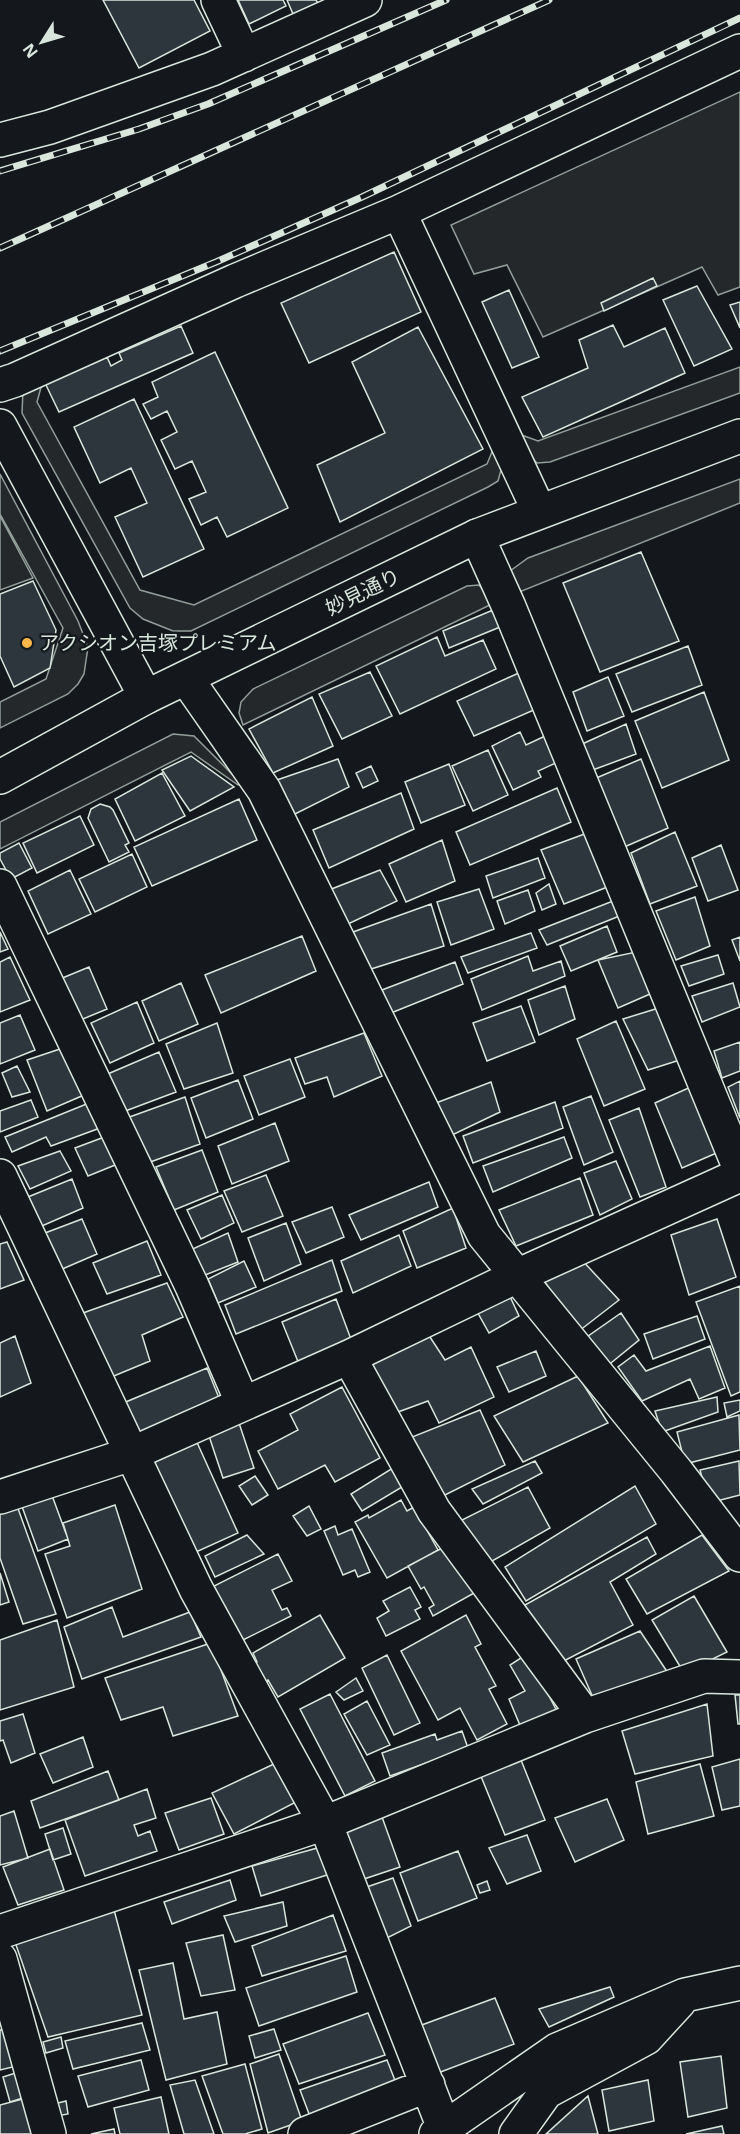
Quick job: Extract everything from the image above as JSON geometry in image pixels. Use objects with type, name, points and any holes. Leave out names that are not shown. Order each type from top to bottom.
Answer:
[{"type":"street","points":[[218,0],[244,55]]},
{"type":"street","points":[[0,140],[50,127],[212,69],[365,0]]},
{"type":"street","points":[[0,385],[235,281],[399,212],[740,51]]},
{"type":"street","points":[[399,212],[540,511]]},
{"type":"street","points":[[0,426],[147,697]]},
{"type":"street","name":"妙見通り","points":[[0,777],[147,697],[477,536],[740,436]]},
{"type":"street","points":[[477,536],[514,618],[740,1169]]},
{"type":"street","points":[[186,678],[264,790],[484,1235],[676,1471],[740,1555]]},
{"type":"street","points":[[0,886],[192,1286],[243,1404]]},
{"type":"street","points":[[0,1497],[131,1454],[349,1357],[517,1276],[740,1175]]},
{"type":"street","points":[[0,1176],[196,1589],[325,1823],[428,2085],[440,2131],[556,2050],[685,1995],[740,1983]]},
{"type":"street","points":[[349,1357],[434,1511],[585,1716]]},
{"type":"street","points":[[0,1932],[325,1823],[585,1716],[704,1676],[740,1677]]},
{"type":"street","points":[[0,1959],[49,2134]]},
{"type":"street","points":[[516,2134],[546,2092],[646,2038],[685,1995]]},
{"type":"street","points":[[305,2134],[428,2085]]},
{"type":"shaded area","points":[[740,92],[740,287],[718,295],[702,267],[543,337],[507,265],[474,274],[451,225]]},
{"type":"shaded area","points":[[740,367],[740,393],[550,462],[537,463],[516,433],[538,441]]},
{"type":"shaded area","points":[[43,380],[37,402],[140,590],[194,605],[487,464],[494,447],[501,461],[501,470],[498,481],[488,487],[191,631],[173,631],[143,619],[130,608],[22,413],[23,390]]},
{"type":"shaded area","points":[[0,474],[78,621],[88,647],[84,674],[68,694],[0,728],[0,702],[46,679],[63,628],[0,514]]},
{"type":"shaded area","points":[[740,479],[740,503],[512,595],[510,571],[528,558]]},
{"type":"shaded area","points":[[0,516],[33,578],[0,590]]},
{"type":"shaded area","points":[[479,585],[494,603],[243,725],[239,713],[241,702],[253,689],[467,586]]},
{"type":"shaded area","points":[[173,734],[194,736],[240,782],[238,785],[191,752],[0,849],[0,822]]},
{"type":"building","points":[[103,0],[194,0],[210,31],[139,68]]},
{"type":"building","points":[[238,0],[283,0],[286,6],[249,24]]},
{"type":"building","points":[[287,0],[316,0],[318,3],[293,14]]},
{"type":"building","points":[[394,252],[421,312],[309,363],[281,303]]},
{"type":"building","points":[[653,278],[657,286],[604,311],[601,303]]},
{"type":"building","points":[[697,286],[732,349],[694,366],[663,300]]},
{"type":"building","points":[[509,290],[539,357],[512,368],[482,302]]},
{"type":"building","points":[[740,302],[740,328],[730,305]]},
{"type":"building","points":[[613,325],[624,347],[665,328],[685,373],[543,437],[522,397],[588,368],[579,340]]},
{"type":"building","points":[[181,326],[193,353],[59,412],[45,383],[107,357],[111,366],[122,360],[119,353]]},
{"type":"building","points":[[418,327],[483,449],[340,522],[317,465],[385,433],[352,362]]},
{"type":"building","points":[[215,352],[288,508],[227,537],[217,517],[201,525],[189,499],[206,492],[192,461],[175,469],[161,440],[177,432],[167,411],[151,419],[143,404],[158,397],[152,382]]},
{"type":"building","points":[[134,399],[204,549],[143,577],[115,517],[147,503],[131,468],[100,483],[74,427]]},
{"type":"building","points":[[641,552],[679,641],[600,672],[563,583]]},
{"type":"building","name":"アクシオン吉塚プレミアム","points":[[33,581],[56,630],[50,668],[14,687],[0,656],[0,594]]},
{"type":"building","points":[[493,610],[500,627],[449,648],[443,631]]},
{"type":"building","points":[[437,637],[445,656],[483,640],[496,669],[400,714],[376,666]]},
{"type":"building","points":[[688,646],[702,685],[632,712],[616,674]]},
{"type":"building","points":[[523,671],[536,709],[474,736],[457,701]]},
{"type":"building","points":[[370,672],[392,716],[342,739],[319,694]]},
{"type":"building","points":[[608,677],[624,716],[587,731],[573,692]]},
{"type":"building","points":[[704,692],[729,760],[662,788],[635,721]]},
{"type":"building","points":[[312,697],[333,746],[273,773],[249,729]]},
{"type":"building","points":[[626,724],[636,754],[590,771],[580,745]]},
{"type":"building","points":[[520,732],[526,745],[545,736],[558,762],[538,771],[541,777],[513,790],[492,746]]},
{"type":"building","points":[[488,750],[508,795],[473,811],[452,766]]},
{"type":"building","points":[[191,756],[234,787],[190,811],[162,770]]},
{"type":"building","points":[[338,759],[349,787],[295,814],[277,780]]},
{"type":"building","points":[[641,759],[668,828],[622,848],[594,779]]},
{"type":"building","points":[[449,764],[465,805],[421,823],[405,782]]},
{"type":"building","points":[[371,766],[378,781],[363,788],[356,773]]},
{"type":"building","points":[[162,773],[185,816],[135,841],[115,799]]},
{"type":"building","points":[[557,788],[571,822],[470,865],[456,832]]},
{"type":"building","points":[[401,793],[414,829],[329,868],[313,830]]},
{"type":"building","points":[[239,799],[257,840],[152,886],[134,847]]},
{"type":"building","points":[[100,804],[113,810],[129,843],[125,845],[129,852],[109,862],[88,818],[91,809]]},
{"type":"building","points":[[80,816],[94,845],[37,873],[23,843]]},
{"type":"building","points":[[590,832],[610,886],[564,904],[541,850]]},
{"type":"building","points":[[675,832],[697,886],[650,904],[631,853]]},
{"type":"building","points":[[442,840],[455,881],[406,902],[389,864]]},
{"type":"building","points":[[19,843],[32,868],[11,879],[0,859],[0,853]]},
{"type":"building","points":[[721,845],[738,890],[708,901],[692,858]]},
{"type":"building","points":[[132,854],[147,887],[95,912],[79,879]]},
{"type":"building","points":[[538,858],[545,878],[493,898],[486,876]]},
{"type":"building","points":[[70,870],[91,914],[48,934],[28,891]]},
{"type":"building","points":[[380,870],[397,901],[348,924],[329,890]]},
{"type":"building","points":[[549,884],[556,904],[542,910],[536,893]]},
{"type":"building","points":[[479,889],[494,929],[451,945],[437,902]]},
{"type":"building","points":[[528,890],[535,911],[505,924],[497,901]]},
{"type":"building","points":[[695,897],[710,946],[676,960],[656,911]]},
{"type":"building","points":[[618,899],[622,915],[547,945],[539,930]]},
{"type":"building","points":[[431,904],[444,946],[371,969],[353,932]]},
{"type":"building","points":[[607,926],[617,952],[571,971],[560,946]]},
{"type":"building","points":[[0,932],[8,949],[0,952]]},
{"type":"building","points":[[531,933],[537,948],[468,973],[461,957]]},
{"type":"building","points":[[302,936],[316,971],[221,1013],[205,975]]},
{"type":"building","points":[[740,937],[740,961],[732,940]]},
{"type":"building","points":[[636,952],[650,994],[618,1008],[598,960]]},
{"type":"building","points":[[718,955],[724,974],[689,986],[681,966]]},
{"type":"building","points":[[528,956],[533,971],[561,961],[565,976],[482,1010],[471,979]]},
{"type":"building","points":[[10,957],[30,1000],[0,1012],[0,962]]},
{"type":"building","points":[[455,962],[463,984],[391,1013],[382,990]]},
{"type":"building","points":[[89,967],[107,1009],[78,1021],[60,979]]},
{"type":"building","points":[[181,983],[198,1024],[159,1041],[142,1001]]},
{"type":"building","points":[[733,983],[740,1007],[702,1022],[692,996]]},
{"type":"building","points":[[565,986],[575,1019],[539,1035],[528,1000]]},
{"type":"building","points":[[137,1002],[154,1043],[110,1063],[91,1023]]},
{"type":"building","points":[[521,1006],[535,1042],[487,1061],[473,1023]]},
{"type":"building","points":[[662,1007],[683,1059],[648,1070],[623,1019]]},
{"type":"building","points":[[20,1015],[35,1050],[0,1064],[0,1023]]},
{"type":"building","points":[[616,1021],[645,1089],[604,1106],[577,1039]]},
{"type":"building","points":[[217,1023],[233,1073],[184,1089],[166,1044]]},
{"type":"building","points":[[364,1033],[382,1076],[334,1097],[327,1077],[305,1084],[295,1058]]},
{"type":"building","points":[[740,1042],[740,1071],[722,1078],[714,1051]]},
{"type":"building","points":[[63,1048],[84,1095],[47,1111],[27,1060]]},
{"type":"building","points":[[159,1052],[176,1092],[120,1113],[103,1076]]},
{"type":"building","points":[[290,1059],[305,1097],[259,1115],[244,1076]]},
{"type":"building","points":[[17,1066],[30,1092],[12,1097],[2,1073]]},
{"type":"building","points":[[238,1080],[253,1119],[206,1138],[191,1098]]},
{"type":"building","points":[[740,1081],[740,1118],[728,1087]]},
{"type":"building","points":[[491,1082],[500,1112],[448,1137],[436,1103]]},
{"type":"building","points":[[693,1086],[721,1151],[682,1168],[655,1103]]},
{"type":"building","points":[[591,1096],[613,1152],[584,1165],[563,1107]]},
{"type":"building","points":[[185,1097],[200,1144],[142,1165],[124,1119]]},
{"type":"building","points":[[31,1100],[38,1117],[0,1132],[0,1111]]},
{"type":"building","points":[[555,1102],[563,1128],[473,1163],[463,1136]]},
{"type":"building","points":[[89,1103],[100,1128],[51,1146],[46,1137],[12,1152],[5,1137]]},
{"type":"building","points":[[639,1108],[666,1187],[640,1197],[609,1120]]},
{"type":"building","points":[[275,1123],[289,1161],[232,1184],[218,1146]]},
{"type":"building","points":[[107,1136],[120,1163],[88,1176],[75,1148]]},
{"type":"building","points":[[564,1137],[572,1158],[493,1192],[483,1166]]},
{"type":"building","points":[[202,1150],[218,1192],[174,1210],[156,1167]]},
{"type":"building","points":[[60,1151],[71,1171],[30,1189],[18,1166]]},
{"type":"building","points":[[616,1161],[632,1199],[600,1215],[584,1173]]},
{"type":"building","points":[[266,1175],[283,1216],[242,1232],[224,1191]]},
{"type":"building","points":[[580,1178],[593,1215],[516,1246],[499,1210]]},
{"type":"building","points":[[72,1179],[83,1208],[35,1229],[23,1199]]},
{"type":"building","points":[[429,1182],[438,1207],[361,1240],[349,1215]]},
{"type":"building","points":[[222,1195],[234,1223],[201,1239],[187,1210]]},
{"type":"building","points":[[332,1207],[344,1237],[306,1253],[292,1222]]},
{"type":"building","points":[[453,1208],[466,1248],[417,1268],[403,1231]]},
{"type":"building","points":[[82,1219],[97,1254],[60,1270],[45,1233]]},
{"type":"building","points":[[717,1219],[736,1277],[689,1295],[671,1235]]},
{"type":"building","points":[[286,1223],[301,1264],[264,1281],[248,1238]]},
{"type":"building","points":[[228,1233],[238,1262],[200,1277],[188,1251]]},
{"type":"building","points":[[399,1235],[411,1266],[353,1293],[341,1261]]},
{"type":"building","points":[[147,1241],[161,1275],[107,1294],[93,1263]]},
{"type":"building","points":[[7,1242],[24,1280],[0,1289],[0,1244]]},
{"type":"building","points":[[580,1258],[619,1300],[579,1331],[544,1281]]},
{"type":"building","points":[[332,1260],[342,1291],[236,1334],[225,1305]]},
{"type":"building","points":[[244,1261],[256,1287],[218,1303],[208,1279]]},
{"type":"building","points":[[167,1283],[183,1317],[142,1335],[150,1361],[109,1378],[83,1313]]},
{"type":"building","points":[[740,1286],[740,1392],[731,1396],[696,1302]]},
{"type":"building","points":[[507,1290],[519,1316],[489,1333],[474,1306]]},
{"type":"building","points":[[336,1299],[352,1342],[299,1364],[282,1322]]},
{"type":"building","points":[[621,1313],[639,1340],[606,1367],[584,1339]]},
{"type":"building","points":[[697,1316],[705,1339],[653,1359],[644,1334]]},
{"type":"building","points":[[428,1334],[445,1360],[471,1347],[494,1397],[439,1423],[428,1401],[398,1412],[368,1363]]},
{"type":"building","points":[[15,1336],[31,1383],[0,1397],[0,1343]]},
{"type":"building","points":[[710,1346],[725,1388],[699,1399],[690,1379],[642,1401],[618,1367],[634,1355],[646,1371]]},
{"type":"building","points":[[536,1351],[546,1376],[509,1392],[497,1367]]},
{"type":"building","points":[[207,1368],[219,1398],[135,1434],[121,1404]]},
{"type":"building","points":[[578,1376],[608,1423],[523,1462],[494,1416]]},
{"type":"building","points":[[342,1387],[380,1458],[335,1482],[325,1465],[278,1489],[258,1451],[298,1430],[290,1414]]},
{"type":"building","points":[[717,1397],[718,1412],[662,1432],[655,1411]]},
{"type":"building","points":[[740,1400],[740,1411],[727,1417],[724,1403]]},
{"type":"building","points":[[480,1410],[505,1465],[441,1497],[407,1439]]},
{"type":"building","points":[[739,1415],[740,1450],[685,1464],[677,1432]]},
{"type":"building","points":[[239,1423],[254,1468],[223,1478],[208,1433]]},
{"type":"building","points":[[195,1438],[238,1533],[196,1552],[152,1457]]},
{"type":"building","points":[[535,1461],[542,1473],[483,1504],[472,1489]]},
{"type":"building","points":[[739,1461],[740,1495],[709,1503],[700,1470]]},
{"type":"building","points":[[396,1466],[407,1484],[362,1511],[351,1494]]},
{"type":"building","points":[[255,1476],[268,1495],[252,1505],[239,1486]]},
{"type":"building","points":[[635,1486],[656,1524],[526,1601],[505,1567]]},
{"type":"building","points":[[528,1487],[550,1528],[485,1565],[458,1522]]},
{"type":"building","points":[[50,1490],[68,1539],[38,1551],[20,1501]]},
{"type":"building","points":[[401,1500],[407,1511],[414,1507],[438,1550],[387,1578],[355,1522],[368,1515],[369,1518]]},
{"type":"building","points":[[16,1503],[56,1614],[23,1624],[0,1558],[0,1509]]},
{"type":"building","points":[[115,1505],[142,1589],[67,1618],[45,1554],[70,1546],[63,1523]]},
{"type":"building","points":[[309,1506],[321,1529],[307,1536],[293,1516]]},
{"type":"building","points":[[335,1526],[338,1535],[352,1529],[370,1572],[358,1577],[355,1570],[343,1575],[324,1531]]},
{"type":"building","points":[[247,1535],[264,1554],[215,1577],[205,1556]]},
{"type":"building","points":[[702,1535],[729,1571],[647,1614],[626,1579]]},
{"type":"building","points":[[647,1537],[656,1554],[610,1582],[633,1625],[560,1663],[516,1610]]},
{"type":"building","points":[[446,1546],[476,1592],[433,1616],[429,1608],[434,1605],[424,1587],[421,1589],[408,1566]]},
{"type":"building","points":[[278,1554],[292,1581],[272,1590],[282,1610],[287,1608],[291,1616],[241,1641],[214,1586]]},
{"type":"building","points":[[0,1573],[9,1602],[0,1605]]},
{"type":"building","points":[[410,1587],[421,1607],[415,1610],[420,1619],[386,1636],[377,1618],[389,1611],[383,1601]]},
{"type":"building","points":[[694,1596],[727,1652],[684,1673],[652,1620]]},
{"type":"building","points":[[112,1607],[123,1637],[190,1612],[201,1637],[82,1679],[64,1627]]},
{"type":"building","points":[[320,1615],[345,1658],[278,1697],[268,1680],[262,1683],[252,1665],[257,1662],[253,1653]]},
{"type":"building","points":[[466,1615],[481,1644],[475,1647],[496,1686],[489,1689],[507,1724],[477,1740],[460,1708],[438,1720],[401,1651]]},
{"type":"building","points":[[57,1620],[74,1687],[0,1710],[0,1640]]},
{"type":"building","points":[[640,1631],[668,1673],[595,1702],[576,1659]]},
{"type":"building","points":[[211,1643],[238,1716],[173,1736],[163,1707],[121,1720],[105,1678]]},
{"type":"building","points":[[527,1654],[559,1715],[522,1730],[509,1699],[525,1691],[510,1665]]},
{"type":"building","points":[[387,1655],[420,1723],[394,1735],[362,1668]]},
{"type":"building","points":[[356,1678],[363,1691],[344,1700],[336,1692]]},
{"type":"building","points":[[330,1694],[375,1781],[345,1796],[300,1709]]},
{"type":"building","points":[[735,1695],[740,1695],[740,1724],[738,1724]]},
{"type":"building","points":[[367,1701],[390,1745],[367,1755],[344,1714]]},
{"type":"building","points":[[707,1704],[713,1756],[635,1774],[622,1731]]},
{"type":"building","points":[[23,1714],[35,1753],[11,1763],[3,1740],[0,1741],[0,1721]]},
{"type":"building","points":[[462,1731],[468,1748],[390,1776],[382,1753],[435,1734],[437,1740]]},
{"type":"building","points":[[83,1737],[93,1767],[53,1783],[40,1754]]},
{"type":"building","points":[[740,1759],[740,1806],[722,1810],[712,1767]]},
{"type":"building","points":[[521,1760],[545,1820],[505,1835],[480,1774]]},
{"type":"building","points":[[276,1763],[298,1801],[234,1834],[212,1793]]},
{"type":"building","points":[[700,1764],[714,1816],[648,1834],[636,1782]]},
{"type":"building","points":[[108,1771],[119,1800],[40,1828],[31,1801]]},
{"type":"building","points":[[147,1789],[156,1818],[134,1825],[138,1836],[150,1831],[157,1851],[85,1876],[65,1820]]},
{"type":"building","points":[[211,1798],[224,1834],[179,1850],[165,1813]]},
{"type":"building","points":[[607,1799],[624,1840],[575,1862],[555,1818]]},
{"type":"building","points":[[14,1811],[28,1858],[0,1865],[0,1816]]},
{"type":"building","points":[[382,1817],[400,1867],[361,1880],[340,1834]]},
{"type":"building","points":[[63,1828],[71,1854],[53,1860],[45,1834]]},
{"type":"building","points":[[527,1835],[541,1871],[507,1884],[489,1848]]},
{"type":"building","points":[[321,1847],[327,1875],[261,1896],[252,1866]]},
{"type":"building","points":[[50,1849],[64,1890],[18,1905],[3,1867]]},
{"type":"building","points":[[458,1851],[477,1898],[418,1921],[400,1873]]},
{"type":"building","points":[[393,1878],[411,1926],[379,1942],[358,1890]]},
{"type":"building","points":[[230,1880],[236,1900],[172,1924],[164,1902]]},
{"type":"building","points":[[487,1881],[490,1890],[480,1893],[477,1885]]},
{"type":"building","points":[[283,1902],[287,1926],[235,1942],[224,1916]]},
{"type":"building","points":[[113,1906],[142,2015],[48,2037],[15,1942]]},
{"type":"building","points":[[333,1915],[346,1951],[262,1976],[252,1946]]},
{"type":"building","points":[[223,1935],[235,1990],[201,1996],[186,1943]]},
{"type":"building","points":[[346,1956],[357,1992],[259,2026],[246,1988]]},
{"type":"building","points":[[173,1963],[184,2019],[217,2012],[227,2064],[166,2080],[139,1970]]},
{"type":"building","points":[[610,1987],[614,1997],[549,2027],[539,2009]]},
{"type":"building","points":[[495,1998],[514,2044],[438,2073],[419,2026]]},
{"type":"building","points":[[368,2013],[385,2055],[299,2084],[283,2044]]},
{"type":"building","points":[[142,2023],[150,2050],[73,2069],[65,2041]]},
{"type":"building","points":[[12,2027],[21,2065],[0,2070],[0,2030]]},
{"type":"building","points":[[274,2029],[281,2050],[255,2058],[249,2036]]},
{"type":"building","points":[[61,2037],[63,2048],[46,2053],[43,2042]]},
{"type":"building","points":[[279,2054],[302,2121],[268,2133],[250,2064]]},
{"type":"building","points":[[721,2056],[727,2108],[688,2117],[680,2062]]},
{"type":"building","points":[[141,2060],[149,2090],[88,2107],[78,2076]]},
{"type":"building","points":[[387,2060],[398,2088],[311,2119],[300,2090]]},
{"type":"building","points":[[245,2064],[262,2129],[245,2134],[223,2134],[202,2076]]},
{"type":"building","points":[[25,2070],[32,2095],[10,2102],[3,2077]]},
{"type":"building","points":[[195,2080],[214,2134],[184,2134],[170,2085]]},
{"type":"building","points":[[648,2080],[654,2121],[609,2131],[602,2090]]},
{"type":"building","points":[[588,2096],[598,2134],[546,2134]]},
{"type":"building","points":[[30,2097],[39,2134],[0,2134],[0,2105]]},
{"type":"building","points":[[161,2097],[169,2134],[120,2134],[114,2108]]},
{"type":"building","points":[[66,2101],[68,2114],[57,2116],[54,2104]]},
{"type":"building","points":[[722,2126],[724,2134],[686,2134]]},
{"type":"building","points":[[114,2129],[115,2134],[91,2134]]},
{"type":"railway","points":[[0,171],[139,129],[208,104],[446,0]]},
{"type":"railway","points":[[0,248],[549,0]]},
{"type":"railway","points":[[0,351],[216,262],[362,197],[740,18]]},
{"type":"place","name":"アクシオン吉塚プレミアム","points":[[27,643]]}]
